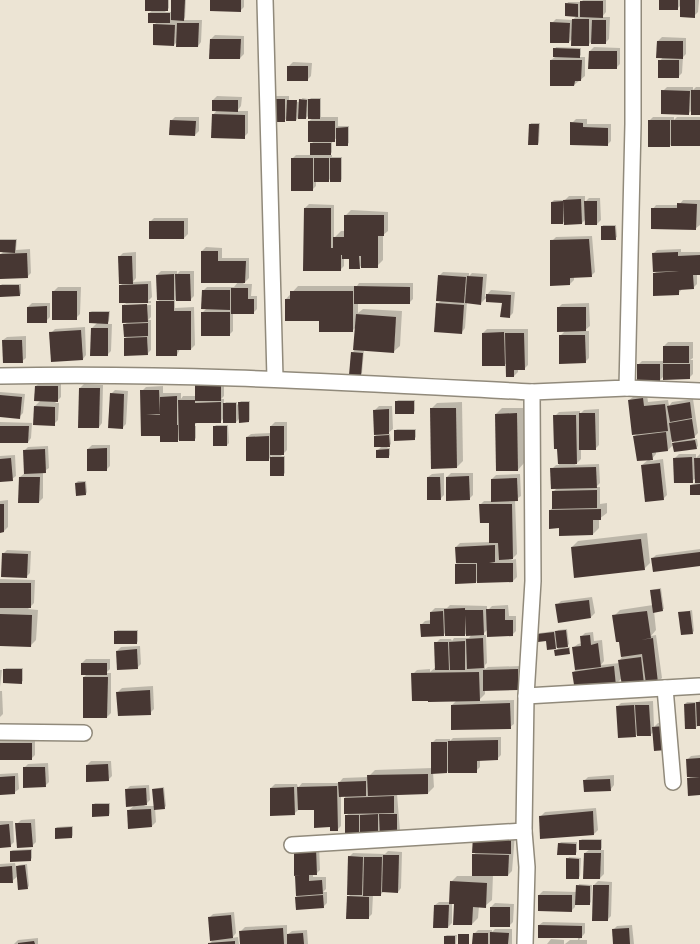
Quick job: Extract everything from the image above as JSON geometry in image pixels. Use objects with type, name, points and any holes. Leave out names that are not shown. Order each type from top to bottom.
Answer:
[{"type":"street","points":[[265,0],[275,378]]},
{"type":"street","points":[[627,388],[633,124],[633,0]]},
{"type":"street","points":[[0,376],[70,374],[275,378],[532,392],[627,388],[700,390]]},
{"type":"street","points":[[525,944],[527,867],[524,831],[526,696],[533,581],[532,392]]},
{"type":"street","points":[[526,696],[699,686]]},
{"type":"street","points":[[665,688],[673,782]]},
{"type":"street","points":[[0,732],[84,733]]},
{"type":"street","points":[[292,845],[524,831]]},
{"type":"building","points":[[145,0],[168,0],[168,11],[145,11]]},
{"type":"building","points":[[171,0],[185,0],[184,21],[171,20]]},
{"type":"building","points":[[210,0],[241,0],[241,12],[210,11]]},
{"type":"building","points":[[659,0],[678,0],[678,10],[659,10]]},
{"type":"building","points":[[680,0],[695,0],[695,18],[680,17]]},
{"type":"building","points":[[580,1],[603,1],[603,18],[580,17]]},
{"type":"building","points":[[565,3],[578,4],[578,17],[565,16]]},
{"type":"building","points":[[148,13],[170,13],[170,23],[148,23]]},
{"type":"building","points":[[572,19],[589,19],[589,46],[571,46]]},
{"type":"building","points":[[592,20],[606,20],[606,44],[591,44]]},
{"type":"building","points":[[550,22],[570,23],[569,43],[550,43]]},
{"type":"building","points":[[177,23],[199,23],[198,47],[176,47]]},
{"type":"building","points":[[153,24],[175,25],[174,46],[153,45]]},
{"type":"building","points":[[210,39],[241,39],[240,59],[209,59]]},
{"type":"building","points":[[657,41],[683,41],[683,59],[656,58]]},
{"type":"building","points":[[553,48],[580,49],[580,58],[553,57]]},
{"type":"building","points":[[589,51],[617,51],[617,69],[588,69]]},
{"type":"building","points":[[550,60],[582,60],[581,81],[575,81],[574,86],[550,86]]},
{"type":"building","points":[[658,60],[679,60],[679,78],[658,78]]},
{"type":"building","points":[[287,66],[308,66],[308,81],[287,81]]},
{"type":"building","points":[[661,90],[690,91],[689,115],[661,114]]},
{"type":"building","points":[[691,90],[700,90],[700,115],[691,115]]},
{"type":"building","points":[[271,99],[285,99],[285,122],[271,122]]},
{"type":"building","points":[[299,99],[307,100],[306,119],[298,119]]},
{"type":"building","points":[[308,99],[320,99],[320,119],[308,119]]},
{"type":"building","points":[[212,100],[238,100],[238,112],[212,111]]},
{"type":"building","points":[[287,100],[297,100],[296,121],[286,121]]},
{"type":"building","points":[[212,114],[245,115],[245,139],[211,138]]},
{"type":"building","points":[[170,120],[196,121],[195,136],[169,135]]},
{"type":"building","points":[[648,120],[670,120],[670,147],[648,147]]},
{"type":"building","points":[[671,120],[700,120],[700,146],[671,146]]},
{"type":"building","points":[[308,121],[335,121],[335,142],[308,142]]},
{"type":"building","points":[[570,122],[583,123],[583,127],[608,128],[608,146],[570,145]]},
{"type":"building","points":[[529,124],[539,124],[538,145],[528,145]]},
{"type":"building","points":[[348,127],[348,146],[336,146],[336,128]]},
{"type":"building","points":[[310,143],[331,143],[331,155],[310,155]]},
{"type":"building","points":[[291,158],[313,158],[313,191],[291,191]]},
{"type":"building","points":[[314,158],[329,158],[329,182],[314,182]]},
{"type":"building","points":[[330,158],[341,158],[341,182],[330,182]]},
{"type":"building","points":[[581,199],[582,224],[564,225],[563,200]]},
{"type":"building","points":[[563,201],[563,224],[551,224],[551,202]]},
{"type":"building","points":[[584,201],[597,201],[597,225],[585,225]]},
{"type":"building","points":[[677,203],[697,204],[696,230],[651,229],[651,208],[677,208]]},
{"type":"building","points":[[304,208],[331,208],[331,248],[333,248],[333,237],[344,237],[344,215],[384,215],[384,236],[378,236],[378,268],[361,268],[361,256],[359,256],[360,269],[349,269],[349,259],[342,259],[341,255],[341,271],[303,271]]},
{"type":"building","points":[[149,221],[184,221],[184,239],[149,239]]},
{"type":"building","points":[[601,226],[615,226],[616,240],[601,240]]},
{"type":"building","points":[[589,239],[592,277],[570,278],[570,285],[550,286],[550,240]]},
{"type":"building","points":[[0,240],[16,240],[15,253],[0,252]]},
{"type":"building","points":[[201,251],[218,251],[218,261],[246,261],[245,283],[201,283]]},
{"type":"building","points":[[678,252],[678,256],[700,255],[700,275],[693,275],[694,289],[679,290],[679,295],[653,296],[653,273],[679,271],[653,272],[652,253]]},
{"type":"building","points":[[27,253],[28,278],[0,279],[0,254]]},
{"type":"building","points":[[118,256],[132,256],[133,284],[119,284]]},
{"type":"building","points":[[174,274],[174,300],[157,300],[156,275]]},
{"type":"building","points":[[175,274],[190,274],[191,301],[176,301]]},
{"type":"building","points":[[438,275],[466,277],[464,303],[436,301]]},
{"type":"building","points":[[467,276],[483,277],[481,305],[465,303]]},
{"type":"building","points":[[148,284],[148,303],[119,303],[119,285]]},
{"type":"building","points":[[0,285],[19,285],[20,296],[0,297]]},
{"type":"building","points":[[354,286],[410,287],[410,304],[354,304]]},
{"type":"building","points":[[231,288],[248,288],[248,299],[254,299],[254,314],[231,314]]},
{"type":"building","points":[[202,290],[230,290],[230,310],[201,309]]},
{"type":"building","points":[[52,291],[77,291],[77,320],[52,320]]},
{"type":"building","points":[[290,291],[353,291],[353,332],[319,332],[319,321],[285,321],[285,299],[290,299]]},
{"type":"building","points":[[486,294],[511,295],[510,318],[500,317],[502,303],[486,302]]},
{"type":"building","points":[[156,301],[174,301],[174,311],[191,311],[191,350],[177,350],[177,356],[156,356]]},
{"type":"building","points":[[436,303],[464,305],[462,334],[434,332]]},
{"type":"building","points":[[147,304],[148,322],[122,323],[122,305]]},
{"type":"building","points":[[47,306],[47,323],[27,323],[27,307]]},
{"type":"building","points":[[557,307],[586,307],[586,331],[557,332]]},
{"type":"building","points":[[89,312],[109,312],[108,324],[89,323]]},
{"type":"building","points":[[201,312],[230,312],[230,336],[201,336]]},
{"type":"building","points":[[356,314],[396,317],[394,353],[353,350]]},
{"type":"building","points":[[148,323],[148,336],[124,337],[123,324]]},
{"type":"building","points":[[91,328],[108,328],[108,356],[90,356]]},
{"type":"building","points":[[81,330],[83,360],[51,362],[49,332]]},
{"type":"building","points":[[504,332],[505,366],[482,366],[482,333]]},
{"type":"building","points":[[505,333],[524,333],[525,370],[514,370],[514,377],[506,377]]},
{"type":"building","points":[[559,335],[585,335],[586,363],[559,364]]},
{"type":"building","points":[[147,337],[148,355],[124,356],[124,338]]},
{"type":"building","points":[[2,340],[22,340],[23,363],[3,363]]},
{"type":"building","points":[[663,346],[689,346],[689,363],[663,363]]},
{"type":"building","points":[[351,352],[363,353],[361,376],[349,375]]},
{"type":"building","points":[[637,364],[660,364],[660,381],[637,382]]},
{"type":"building","points":[[663,364],[690,364],[690,379],[663,380]]},
{"type":"building","points":[[195,381],[221,381],[221,401],[195,401]]},
{"type":"building","points":[[35,386],[58,386],[58,402],[34,401]]},
{"type":"building","points":[[79,388],[100,388],[99,428],[78,428]]},
{"type":"building","points":[[140,390],[159,390],[160,414],[160,397],[177,396],[178,442],[160,442],[160,436],[141,436]]},
{"type":"building","points":[[110,393],[124,394],[123,429],[108,428]]},
{"type":"building","points":[[0,395],[22,397],[20,419],[0,417]]},
{"type":"building","points":[[643,398],[644,406],[665,404],[668,431],[632,435],[628,400]]},
{"type":"building","points":[[178,400],[195,400],[195,403],[221,402],[221,423],[195,423],[195,441],[179,441]]},
{"type":"building","points":[[395,401],[414,401],[414,414],[395,414]]},
{"type":"building","points":[[238,402],[249,402],[249,422],[239,423]]},
{"type":"building","points":[[690,402],[692,418],[670,422],[667,406]]},
{"type":"building","points":[[223,403],[236,403],[236,423],[223,423]]},
{"type":"building","points":[[34,406],[55,407],[55,426],[33,425]]},
{"type":"building","points":[[430,408],[456,408],[457,468],[431,469]]},
{"type":"building","points":[[389,409],[389,434],[374,435],[373,410]]},
{"type":"building","points":[[517,413],[518,471],[496,471],[495,414]]},
{"type":"building","points":[[579,413],[595,413],[596,450],[579,450]]},
{"type":"building","points":[[553,415],[576,415],[577,464],[558,464],[557,449],[554,449]]},
{"type":"building","points":[[692,419],[695,438],[672,442],[669,423]]},
{"type":"building","points":[[0,426],[29,426],[28,443],[0,443]]},
{"type":"building","points":[[213,426],[227,426],[227,446],[213,446]]},
{"type":"building","points":[[270,426],[284,426],[284,455],[270,455]]},
{"type":"building","points":[[394,430],[415,430],[415,440],[394,441]]},
{"type":"building","points":[[666,432],[668,451],[652,453],[653,460],[637,461],[633,436]]},
{"type":"building","points":[[389,435],[390,447],[374,447],[374,436]]},
{"type":"building","points":[[269,436],[269,461],[246,461],[246,437]]},
{"type":"building","points":[[695,440],[697,449],[674,452],[672,443]]},
{"type":"building","points":[[107,448],[107,471],[87,471],[87,449]]},
{"type":"building","points":[[45,449],[46,473],[24,474],[23,450]]},
{"type":"building","points":[[389,449],[389,458],[376,458],[376,450]]},
{"type":"building","points":[[270,457],[284,457],[284,476],[270,476]]},
{"type":"building","points":[[692,457],[693,483],[674,483],[673,458]]},
{"type":"building","points":[[11,458],[13,481],[0,482],[0,459]]},
{"type":"building","points":[[694,458],[700,458],[700,483],[695,483]]},
{"type":"building","points":[[660,463],[664,500],[645,502],[641,465]]},
{"type":"building","points":[[596,467],[597,488],[551,489],[550,468]]},
{"type":"building","points":[[469,476],[470,500],[446,501],[446,477]]},
{"type":"building","points":[[19,477],[40,477],[39,503],[18,503]]},
{"type":"building","points":[[427,477],[440,477],[441,500],[427,500]]},
{"type":"building","points":[[517,478],[518,501],[491,502],[491,479]]},
{"type":"building","points":[[85,482],[86,495],[76,496],[75,483]]},
{"type":"building","points":[[700,484],[700,495],[690,495],[690,485]]},
{"type":"building","points":[[597,490],[597,508],[552,509],[552,491]]},
{"type":"building","points":[[0,504],[4,504],[4,532],[0,533]]},
{"type":"building","points":[[479,504],[512,504],[513,559],[499,560],[498,543],[489,543],[489,523],[480,523]]},
{"type":"building","points":[[601,509],[601,520],[593,520],[593,535],[559,536],[559,528],[549,529],[549,510]]},
{"type":"building","points":[[641,539],[645,570],[574,578],[571,547]]},
{"type":"building","points":[[495,545],[495,562],[489,563],[513,563],[513,582],[477,583],[477,563],[456,563],[455,547]]},
{"type":"building","points":[[700,552],[700,566],[653,572],[651,558]]},
{"type":"building","points":[[2,553],[28,554],[27,578],[1,577]]},
{"type":"building","points":[[455,564],[476,564],[476,583],[455,584]]},
{"type":"building","points":[[0,583],[31,583],[31,608],[0,608]]},
{"type":"building","points":[[660,589],[663,611],[653,613],[650,590]]},
{"type":"building","points":[[589,600],[591,618],[558,623],[555,604]]},
{"type":"building","points":[[465,608],[465,610],[483,610],[484,635],[466,636],[465,615],[465,636],[445,636],[444,609]]},
{"type":"building","points":[[486,609],[505,609],[505,620],[513,620],[513,636],[487,637]]},
{"type":"building","points":[[443,611],[444,636],[421,637],[420,624],[430,624],[430,612]]},
{"type":"building","points":[[647,611],[651,638],[641,640],[653,638],[658,683],[646,684],[642,654],[621,657],[619,642],[616,642],[612,615]]},
{"type":"building","points":[[690,611],[693,634],[681,635],[678,612]]},
{"type":"building","points":[[0,614],[32,615],[31,647],[0,646]]},
{"type":"building","points":[[566,630],[568,647],[557,648],[555,631]]},
{"type":"building","points":[[114,631],[137,631],[137,644],[114,644]]},
{"type":"building","points":[[554,632],[556,649],[547,650],[546,641],[538,642],[537,634]]},
{"type":"building","points":[[590,635],[591,645],[598,643],[601,667],[575,670],[572,647],[581,646],[580,636]]},
{"type":"building","points":[[483,638],[484,668],[467,669],[466,639]]},
{"type":"building","points":[[465,641],[465,670],[450,670],[449,642]]},
{"type":"building","points":[[434,642],[448,642],[449,670],[435,670]]},
{"type":"building","points":[[569,648],[570,654],[555,656],[554,650]]},
{"type":"building","points":[[137,649],[138,669],[117,670],[116,651]]},
{"type":"building","points":[[641,657],[644,684],[622,686],[618,660]]},
{"type":"building","points":[[81,663],[107,663],[107,675],[81,675]]},
{"type":"building","points":[[614,666],[616,686],[575,691],[572,672]]},
{"type":"building","points":[[3,669],[22,669],[22,684],[3,683]]},
{"type":"building","points":[[518,669],[518,690],[483,691],[483,670]]},
{"type":"building","points":[[479,672],[480,701],[412,701],[411,673]]},
{"type":"building","points":[[83,677],[108,677],[107,718],[83,718]]},
{"type":"building","points":[[150,690],[151,715],[118,716],[116,692]]},
{"type":"building","points":[[696,702],[700,702],[700,726],[697,726]]},
{"type":"building","points":[[510,703],[511,729],[451,730],[451,705]]},
{"type":"building","points":[[695,703],[696,729],[685,729],[684,704]]},
{"type":"building","points":[[634,705],[636,737],[618,738],[616,706]]},
{"type":"building","points":[[635,705],[649,705],[651,736],[637,736]]},
{"type":"building","points":[[665,726],[666,750],[654,751],[652,727]]},
{"type":"building","points":[[498,740],[498,760],[477,761],[477,773],[448,773],[448,741]]},
{"type":"building","points":[[431,742],[447,742],[447,773],[431,774]]},
{"type":"building","points":[[0,743],[32,743],[32,760],[0,760]]},
{"type":"building","points":[[700,758],[700,777],[687,777],[686,759]]},
{"type":"building","points":[[108,764],[109,781],[86,782],[86,765]]},
{"type":"building","points":[[23,767],[45,767],[46,787],[23,788]]},
{"type":"building","points":[[428,774],[428,794],[368,796],[367,775]]},
{"type":"building","points":[[15,776],[15,794],[0,795],[0,777]]},
{"type":"building","points":[[700,777],[700,795],[688,796],[687,778]]},
{"type":"building","points":[[610,779],[611,791],[584,792],[583,780]]},
{"type":"building","points":[[366,781],[366,796],[339,797],[338,782]]},
{"type":"building","points":[[337,786],[338,831],[330,831],[330,827],[314,828],[314,810],[298,810],[297,787]]},
{"type":"building","points":[[294,787],[295,815],[270,816],[270,788]]},
{"type":"building","points":[[146,788],[147,805],[126,807],[125,789]]},
{"type":"building","points":[[163,788],[165,809],[154,810],[152,789]]},
{"type":"building","points":[[394,796],[394,813],[344,814],[344,798]]},
{"type":"building","points":[[92,804],[109,804],[109,816],[92,817]]},
{"type":"building","points":[[151,809],[152,827],[128,829],[127,810]]},
{"type":"building","points":[[593,811],[594,835],[540,839],[539,816]]},
{"type":"building","points":[[378,814],[378,837],[360,837],[360,815]]},
{"type":"building","points":[[379,814],[397,814],[397,836],[380,837]]},
{"type":"building","points":[[345,815],[359,815],[359,837],[345,837]]},
{"type":"building","points":[[15,823],[31,823],[33,847],[17,848]]},
{"type":"building","points":[[9,824],[11,847],[0,848],[0,825]]},
{"type":"building","points":[[72,827],[72,838],[55,839],[55,828]]},
{"type":"building","points":[[473,836],[511,837],[511,854],[472,853]]},
{"type":"building","points":[[579,840],[601,840],[601,850],[579,850]]},
{"type":"building","points":[[558,843],[576,844],[576,855],[557,855]]},
{"type":"building","points":[[316,848],[317,875],[309,875],[309,881],[322,880],[323,894],[296,896],[295,876],[301,875],[294,876],[294,849]]},
{"type":"building","points":[[31,850],[31,861],[10,862],[10,851]]},
{"type":"building","points":[[584,853],[601,853],[600,879],[583,879]]},
{"type":"building","points":[[472,854],[509,855],[508,876],[472,876]]},
{"type":"building","points":[[383,855],[399,855],[398,893],[382,892]]},
{"type":"building","points":[[348,856],[363,857],[362,895],[347,895]]},
{"type":"building","points":[[364,857],[382,857],[381,896],[363,896]]},
{"type":"building","points":[[566,858],[579,859],[579,879],[566,879]]},
{"type":"building","points":[[25,865],[28,889],[18,890],[16,866]]},
{"type":"building","points":[[12,866],[13,883],[0,883],[0,867]]},
{"type":"building","points":[[450,881],[487,883],[486,908],[473,907],[472,925],[453,925],[454,904],[449,904]]},
{"type":"building","points":[[576,885],[590,886],[590,905],[575,905]]},
{"type":"building","points":[[593,885],[609,885],[608,921],[592,921]]},
{"type":"building","points":[[323,895],[324,908],[296,910],[295,897]]},
{"type":"building","points":[[538,895],[572,895],[572,912],[538,911]]},
{"type":"building","points":[[347,896],[369,897],[369,919],[346,919]]},
{"type":"building","points":[[434,905],[449,905],[448,928],[433,928]]},
{"type":"building","points":[[490,907],[510,907],[510,927],[490,927]]},
{"type":"building","points":[[231,915],[233,938],[210,941],[208,917]]},
{"type":"building","points":[[538,925],[582,926],[582,938],[538,938]]},
{"type":"building","points":[[283,928],[284,944],[240,944],[239,931]]},
{"type":"building","points":[[629,928],[630,944],[613,944],[612,929]]},
{"type":"building","points":[[490,932],[509,933],[508,944],[490,944]]},
{"type":"building","points":[[303,933],[304,944],[287,944],[287,934]]},
{"type":"building","points":[[473,933],[488,933],[488,944],[472,944]]},
{"type":"building","points":[[458,934],[469,934],[469,944],[458,944]]},
{"type":"building","points":[[444,936],[455,936],[455,944],[444,944]]},
{"type":"building","points":[[34,941],[35,944],[18,944],[18,943]]},
{"type":"building","points":[[235,941],[235,944],[208,944],[208,943]]}]
